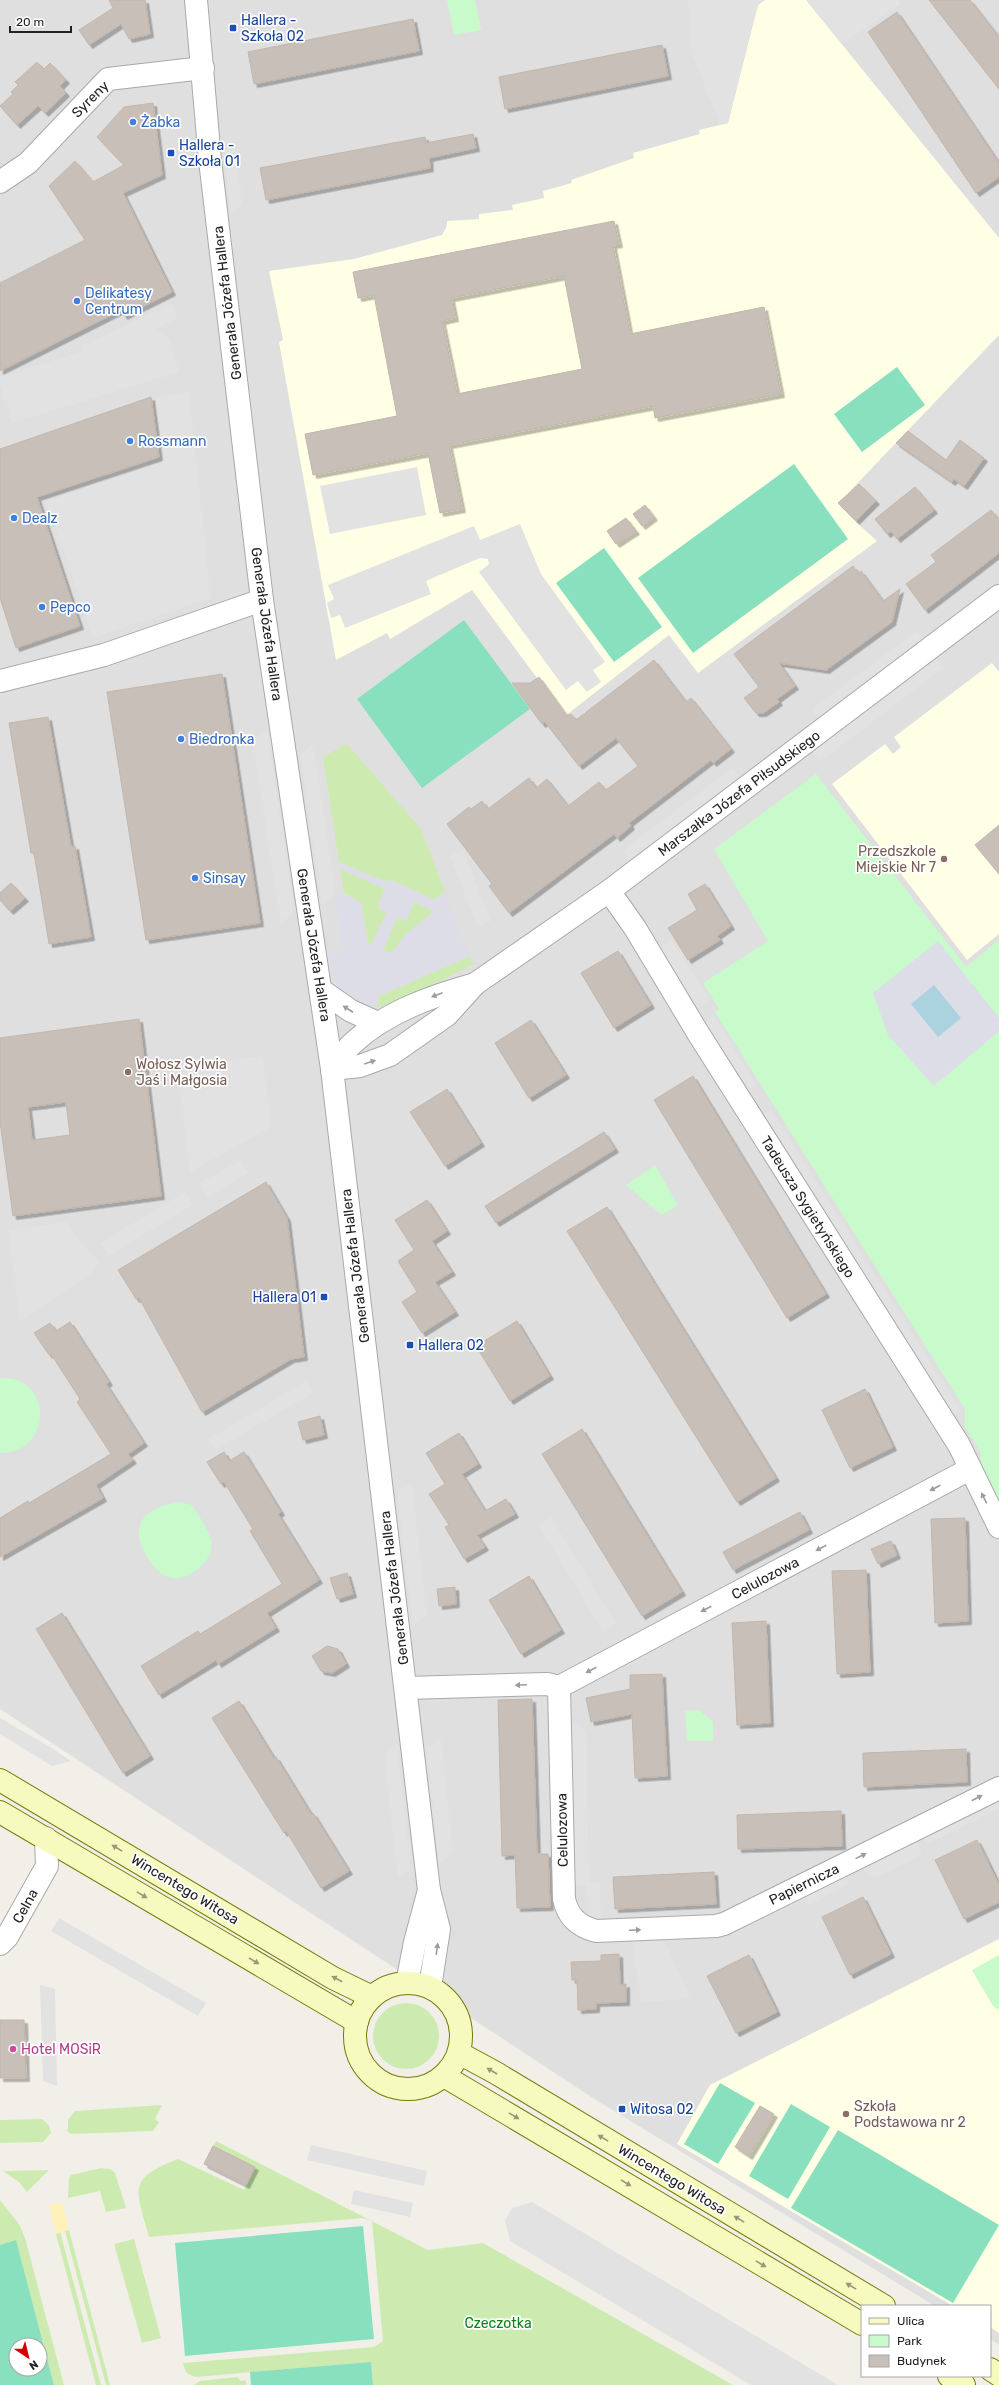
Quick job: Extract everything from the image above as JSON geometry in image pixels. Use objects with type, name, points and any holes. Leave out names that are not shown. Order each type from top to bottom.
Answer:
[{"type":"main road","name":"Wincentego Witosa","points":[[0,1780],[333,1978],[372,1997]]},
{"type":"main road","name":"Wincentego Witosa","points":[[0,1812],[357,2022]]},
{"type":"main road","points":[[407,1983],[430,1987],[446,1998],[457,2015],[461,2034],[459,2053],[453,2065],[444,2076],[430,2085],[414,2089],[398,2089],[382,2083],[369,2073],[359,2058],[355,2040],[357,2022],[362,2008],[372,1997],[388,1987],[407,1983]]},
{"type":"main road","name":"Wincentego Witosa","points":[[459,2053],[496,2073],[882,2305]]},
{"type":"main road","name":"Wincentego Witosa","points":[[444,2076],[861,2323]]},
{"type":"main road","points":[[951,2377],[964,2385]]},
{"type":"street","name":"Generała Józefa Hallera","points":[[196,0],[210,160],[262,600],[332,1069],[429,1890],[439,1929],[430,1987]]},
{"type":"street","name":"Syreny","points":[[0,182],[28,163],[108,79],[203,68]]},
{"type":"street","points":[[0,681],[104,655],[262,600]]},
{"type":"street","name":"Marszałka Józefa Piłsudskiego","points":[[332,1069],[360,1066],[390,1055],[446,1015],[475,984],[609,891],[997,603]]},
{"type":"street","name":"Tadeusza Sygietyńskiego","points":[[609,891],[635,928],[698,1033],[959,1445],[999,1527]]},
{"type":"street","name":"Marszałka Józefa Piłsudskiego","points":[[332,1069],[352,1043],[378,1023],[437,995],[475,984]]},
{"type":"street","points":[[321,990],[351,1011],[378,1023]]},
{"type":"street","name":"Celulozowa","points":[[596,1932],[571,1919],[564,1899],[559,1687],[970,1469]]},
{"type":"street","points":[[406,1688],[547,1684],[559,1687]]},
{"type":"street","name":"Papiernicza","points":[[596,1932],[716,1926],[724,1924],[999,1788]]},
{"type":"street","points":[[46,1838],[47,1866],[74,1855]]},
{"type":"street","name":"Celna","points":[[0,1944],[7,1937],[47,1866]]},
{"type":"street","name":"Generała Józefa Hallera","points":[[407,1983],[414,1942],[429,1890]]},
{"type":"shaded area","points":[[0,0],[999,0],[999,2345],[991,2340],[991,2305],[933,2305],[596,2100],[0,1709]]},
{"type":"shaded area","points":[[688,0],[763,0],[757,5],[728,123],[720,125],[691,51]]},
{"type":"shaded area","points":[[765,0],[806,0],[999,238],[999,335],[851,490],[869,508],[856,522],[877,541],[698,673],[669,635],[565,716],[472,590],[390,639],[387,633],[336,660],[279,342],[283,340],[269,271],[354,259],[442,235],[447,226],[447,221],[479,219],[479,214],[513,210],[512,205],[544,198],[543,191],[572,183],[571,180],[634,158],[633,153],[700,134],[699,130],[728,123],[758,5]]},
{"type":"shaded area","points":[[807,0],[898,0],[901,4],[842,44]]},
{"type":"shaded area","points":[[234,141],[243,205],[231,213],[223,142]]},
{"type":"shaded area","points":[[171,304],[178,318],[156,329],[169,338],[179,372],[12,423],[0,386],[0,377],[83,351],[82,346]]},
{"type":"shaded area","points":[[189,391],[211,598],[93,638],[46,501],[163,462],[155,398]]},
{"type":"shaded area","points":[[417,467],[426,515],[330,534],[320,486]]},
{"type":"shaded area","points":[[520,524],[541,574],[605,662],[593,670],[601,682],[587,692],[578,681],[566,690],[479,572],[489,564],[488,559],[480,558],[428,580],[426,581],[431,594],[345,628],[340,615],[331,618],[327,603],[334,599],[328,585],[474,526],[480,540]]},
{"type":"shaded area","points":[[917,631],[925,642],[821,720],[812,709]]},
{"type":"shaded area","points":[[935,657],[943,668],[820,762],[811,750]]},
{"type":"shaded area","name":"Przedszkole Miejskie Nr 7","points":[[992,663],[999,672],[999,934],[967,960],[832,784],[885,744],[893,754],[901,747],[894,737]]},
{"type":"shaded area","points":[[267,730],[294,911],[281,924],[252,740]]},
{"type":"shaded area","points":[[313,743],[336,894],[322,905],[301,756]]},
{"type":"shaded area","points":[[732,768],[741,780],[631,862],[622,851]]},
{"type":"shaded area","points":[[463,850],[491,921],[478,927],[450,856]]},
{"type":"shaded area","points":[[339,862],[387,882],[389,879],[434,900],[445,892],[470,956],[379,996],[377,1007],[358,1003],[341,991],[335,981],[329,952],[342,949],[334,899],[344,893],[361,902],[368,944],[371,945],[387,911],[377,908],[385,889],[340,869]],"holes":[[[414,902],[432,910],[431,914],[406,934],[391,953],[383,951],[397,918],[406,921]]]},
{"type":"shaded area","points":[[672,941],[710,1000],[698,1008],[660,948]]},
{"type":"shaded area","points":[[938,941],[999,1018],[999,1031],[934,1086],[888,1035],[873,993]]},
{"type":"shaded area","points":[[714,1016],[756,1085],[743,1094],[700,1024]]},
{"type":"shaded area","points":[[263,1056],[271,1127],[190,1172],[177,1067]]},
{"type":"shaded area","points":[[771,1110],[961,1411],[948,1419],[758,1118]]},
{"type":"shaded area","points":[[241,1160],[248,1173],[208,1197],[200,1183]]},
{"type":"shaded area","points":[[185,1192],[193,1205],[108,1256],[100,1243]]},
{"type":"shaded area","points":[[68,1222],[75,1235],[99,1262],[91,1274],[20,1321],[8,1230]]},
{"type":"shaded area","points":[[307,1381],[314,1392],[215,1450],[208,1439]]},
{"type":"shaded area","points":[[412,1484],[427,1615],[413,1626],[397,1490]]},
{"type":"shaded area","points":[[551,1517],[616,1624],[603,1631],[538,1525]]},
{"type":"shaded area","points":[[0,1718],[71,1761],[52,1766],[0,1734]]},
{"type":"shaded area","points":[[572,1722],[586,1731],[589,1883],[600,1883],[601,1917],[588,1917],[587,1886],[575,1886]]},
{"type":"shaded area","points":[[441,1738],[453,1853],[439,1864],[427,1748]]},
{"type":"shaded area","points":[[397,1743],[411,1869],[398,1878],[384,1755]]},
{"type":"shaded area","points":[[994,1795],[999,1808],[926,1845],[920,1832]]},
{"type":"shaded area","points":[[913,1836],[922,1855],[876,1878],[855,1865]]},
{"type":"shaded area","points":[[842,1871],[849,1884],[807,1906],[801,1893]]},
{"type":"shaded area","points":[[59,1918],[206,2003],[198,2016],[51,1931]]},
{"type":"shaded area","points":[[661,1932],[691,1999],[641,2002],[631,1934]]},
{"type":"shaded area","name":"Szkoła Podstawowa nr 2","points":[[999,1939],[999,2333],[991,2328],[991,2305],[951,2305],[677,2144],[710,2085]]},
{"type":"shaded area","points":[[40,1985],[55,1989],[57,2086],[43,2081]]},
{"type":"shaded area","points":[[311,2145],[427,2171],[424,2186],[307,2160]]},
{"type":"shaded area","points":[[354,2190],[413,2203],[410,2217],[351,2204]]},
{"type":"shaded area","points":[[532,2202],[838,2385],[751,2385],[510,2241],[505,2221],[512,2208]]},
{"type":"green space","points":[[447,0],[475,0],[481,30],[454,35]]},
{"type":"green space","points":[[897,367],[925,405],[862,452],[834,414]]},
{"type":"green space","points":[[794,464],[848,539],[693,653],[638,578]]},
{"type":"green space","points":[[604,548],[662,627],[614,662],[556,583]]},
{"type":"green space","points":[[464,620],[530,709],[422,788],[357,699]]},
{"type":"green space","points":[[344,745],[348,745],[421,829],[445,892],[435,900],[389,879],[388,883],[339,862],[323,757]]},
{"type":"green space","points":[[816,774],[966,967],[999,940],[999,1505],[981,1469],[980,1451],[965,1427],[965,1409],[715,1012],[719,1009],[703,983],[768,941],[714,849]]},
{"type":"green space","points":[[340,869],[385,889],[387,911],[371,945],[368,944],[361,902],[344,893]]},
{"type":"green space","points":[[414,902],[432,910],[431,914],[406,934],[391,953],[382,951],[397,918],[406,921]]},
{"type":"green space","points":[[470,956],[474,964],[401,1001],[377,1007],[379,996]]},
{"type":"green space","points":[[655,1165],[678,1205],[662,1215],[626,1185]]},
{"type":"green space","points":[[0,1378],[17,1380],[30,1388],[38,1400],[40,1414],[38,1428],[30,1441],[18,1450],[0,1453]]},
{"type":"green space","points":[[179,1502],[192,1505],[206,1527],[211,1542],[211,1549],[209,1557],[195,1571],[188,1576],[173,1578],[159,1572],[153,1565],[141,1545],[139,1535],[140,1526],[143,1519],[149,1513],[167,1504]]},
{"type":"green space","points":[[699,1710],[713,1722],[713,1741],[687,1741],[685,1711]]},
{"type":"green space","points":[[999,1955],[999,2010],[993,2006],[972,1970]]},
{"type":"green space","points":[[406,2003],[418,2006],[429,2013],[436,2024],[439,2036],[436,2048],[429,2059],[418,2066],[406,2069],[394,2066],[383,2059],[376,2048],[373,2036],[376,2024],[383,2013],[394,2006]]},
{"type":"green space","points":[[720,2083],[755,2103],[718,2164],[684,2144]]},
{"type":"green space","points":[[791,2104],[830,2127],[788,2199],[749,2176]]},
{"type":"green space","points":[[162,2105],[155,2119],[159,2122],[153,2131],[71,2134],[66,2130],[68,2129],[68,2120],[75,2111]]},
{"type":"green space","points":[[42,2119],[49,2125],[51,2133],[43,2142],[0,2143],[0,2120]]},
{"type":"green space","points":[[838,2130],[999,2225],[953,2303],[791,2208]]},
{"type":"green space","points":[[216,2141],[371,2221],[363,2218],[149,2237],[141,2207],[139,2188],[143,2180],[150,2173],[161,2166],[178,2159],[244,2190],[255,2167],[213,2146]]},
{"type":"green space","points":[[101,2168],[110,2169],[115,2173],[126,2208],[106,2212],[100,2191],[68,2198],[69,2178],[71,2175]]},
{"type":"green space","points":[[49,2170],[27,2192],[19,2182],[3,2171]]},
{"type":"green space","points":[[0,2200],[19,2224],[25,2238],[64,2385],[54,2385],[48,2362],[48,2337],[41,2337],[16,2241],[0,2245]]},
{"type":"green space","name":"Czeczotka","points":[[372,2221],[428,2250],[483,2243],[733,2385],[373,2385],[371,2362],[196,2377],[187,2373],[183,2363],[374,2347],[383,2341]]},
{"type":"green space","points":[[363,2226],[374,2339],[185,2356],[175,2243]]},
{"type":"green space","points":[[69,2230],[110,2385],[106,2385],[65,2231]]},
{"type":"green space","points":[[60,2232],[101,2385],[96,2385],[56,2234]]},
{"type":"green space","points":[[134,2239],[161,2338],[142,2343],[114,2244]]},
{"type":"green space","points":[[16,2240],[41,2337],[8,2337],[8,2377],[48,2377],[48,2362],[54,2385],[0,2385],[0,2245]]},
{"type":"green space","points":[[371,2362],[373,2385],[251,2385],[250,2372]]},
{"type":"green space","points":[[237,2377],[241,2381],[246,2380],[246,2385],[194,2385],[200,2381]]},
{"type":"sand","points":[[62,2202],[69,2230],[56,2234],[49,2206]]},
{"type":"water","points":[[934,985],[961,1018],[938,1037],[911,1004]]},
{"type":"building","points":[[109,0],[145,0],[150,34],[129,39],[121,24],[89,45],[79,30],[113,8]]},
{"type":"building","points":[[929,0],[970,0],[999,37],[999,89]]},
{"type":"building","points":[[897,12],[999,163],[999,177],[976,193],[868,32]]},
{"type":"building","points":[[413,19],[419,51],[254,84],[248,52]]},
{"type":"building","points":[[662,45],[668,76],[505,109],[499,77]]},
{"type":"building","points":[[37,62],[44,69],[50,63],[66,80],[60,86],[66,93],[45,113],[38,106],[17,125],[0,106],[13,94],[11,92],[18,85],[15,82]]},
{"type":"building","name":"Delikatesy Centrum","points":[[153,103],[162,175],[123,193],[172,292],[124,316],[121,310],[0,371],[0,283],[85,240],[49,186],[75,161],[93,182],[124,165],[97,137],[124,107]]},
{"type":"building","points":[[473,134],[476,148],[429,158],[430,168],[266,200],[260,168],[425,137],[426,143]]},
{"type":"building","points":[[614,221],[619,244],[613,245],[630,334],[764,307],[781,394],[655,418],[653,406],[449,445],[462,509],[440,513],[428,453],[313,475],[305,434],[397,416],[374,295],[358,298],[353,272]],"holes":[[[564,276],[582,369],[457,394],[442,321],[455,318],[451,298]]]},
{"type":"building","points":[[151,397],[159,457],[37,497],[80,626],[16,648],[0,598],[0,449]]},
{"type":"building","points":[[908,431],[946,460],[960,440],[984,458],[964,486],[954,479],[952,482],[896,443]]},
{"type":"building","points":[[859,484],[876,501],[856,521],[838,503]]},
{"type":"building","points":[[915,487],[934,510],[897,539],[891,531],[887,534],[875,519]]},
{"type":"building","points":[[645,505],[654,517],[642,526],[633,514]]},
{"type":"building","points":[[991,510],[999,520],[999,553],[925,610],[906,584],[936,562],[931,555]]},
{"type":"building","points":[[626,518],[636,531],[616,544],[607,531]]},
{"type":"building","points":[[853,566],[859,574],[861,571],[883,601],[900,589],[892,622],[826,670],[779,663],[795,686],[777,699],[779,702],[763,713],[756,713],[744,698],[759,687],[734,654]]},
{"type":"building","points":[[654,660],[686,702],[691,698],[731,749],[713,763],[711,760],[629,823],[631,826],[617,838],[614,834],[509,913],[489,886],[492,884],[447,824],[469,807],[471,809],[482,801],[488,809],[529,778],[536,788],[547,779],[568,806],[599,782],[606,790],[638,766],[616,738],[579,766],[545,722],[542,724],[512,683],[530,683],[539,677],[567,716],[571,714],[576,720]]},
{"type":"building","points":[[222,674],[260,923],[146,940],[107,692]]},
{"type":"building","points":[[48,717],[71,847],[75,846],[91,937],[49,944],[34,853],[31,853],[9,723]]},
{"type":"building","points":[[999,825],[999,874],[975,845]]},
{"type":"building","points":[[11,883],[25,898],[10,911],[0,900],[0,893]]},
{"type":"building","points":[[705,884],[731,926],[717,936],[720,940],[688,960],[668,928],[697,910],[688,894]]},
{"type":"building","points":[[618,951],[651,1005],[614,1028],[581,973]]},
{"type":"building","points":[[139,1019],[161,1196],[13,1216],[0,1122],[0,1038]],"holes":[[[66,1102],[70,1135],[32,1140],[28,1107]]]},
{"type":"building","points":[[531,1020],[566,1075],[529,1098],[495,1043]]},
{"type":"building","points":[[693,1076],[826,1294],[787,1318],[654,1100]]},
{"type":"building","points":[[447,1089],[481,1143],[445,1166],[410,1112]]},
{"type":"building","points":[[604,1132],[615,1149],[496,1223],[485,1206]]},
{"type":"building","points":[[266,1182],[287,1218],[304,1357],[291,1359],[202,1412],[139,1298],[136,1299],[118,1270]]},
{"type":"building","points":[[427,1200],[447,1231],[432,1241],[452,1272],[435,1282],[455,1312],[422,1333],[402,1302],[417,1292],[398,1261],[414,1250],[395,1220]]},
{"type":"building","points":[[607,1207],[776,1478],[737,1502],[567,1231]]},
{"type":"building","points":[[517,1321],[550,1376],[510,1401],[476,1346]]},
{"type":"building","points":[[70,1322],[109,1382],[106,1384],[144,1443],[128,1454],[133,1460],[96,1485],[103,1498],[0,1557],[0,1518],[28,1501],[29,1503],[111,1454],[77,1402],[80,1399],[51,1354],[49,1355],[34,1333],[50,1323],[56,1331]]},
{"type":"building","points":[[865,1389],[893,1447],[850,1468],[822,1410]]},
{"type":"building","points":[[320,1416],[324,1435],[303,1440],[298,1422]]},
{"type":"building","points":[[582,1429],[682,1592],[642,1616],[542,1454]]},
{"type":"building","points":[[459,1433],[478,1464],[462,1474],[485,1511],[506,1499],[515,1514],[477,1535],[485,1547],[464,1559],[445,1527],[449,1525],[429,1494],[445,1484],[426,1453]]},
{"type":"building","points":[[224,1452],[229,1461],[244,1452],[281,1512],[278,1514],[319,1580],[267,1613],[276,1628],[218,1664],[216,1660],[159,1695],[141,1666],[198,1631],[200,1634],[282,1584],[250,1531],[253,1529],[224,1482],[221,1484],[207,1462]]},
{"type":"building","points":[[800,1512],[809,1530],[733,1570],[723,1552]]},
{"type":"building","points":[[965,1518],[968,1621],[935,1623],[931,1519]]},
{"type":"building","points":[[891,1541],[897,1555],[878,1564],[871,1549]]},
{"type":"building","points":[[866,1570],[870,1672],[837,1674],[832,1571]]},
{"type":"building","points":[[347,1573],[353,1594],[337,1599],[330,1578]]},
{"type":"building","points":[[529,1576],[561,1630],[521,1654],[489,1600]]},
{"type":"building","points":[[455,1587],[456,1604],[439,1606],[437,1589]]},
{"type":"building","points":[[62,1613],[150,1756],[123,1773],[36,1629]]},
{"type":"building","points":[[766,1621],[770,1723],[737,1725],[732,1623]]},
{"type":"building","points":[[327,1646],[338,1649],[346,1664],[332,1673],[321,1671],[312,1656]]},
{"type":"building","points":[[662,1674],[667,1776],[635,1778],[632,1714],[591,1722],[586,1698],[630,1689],[630,1675]]},
{"type":"building","points":[[532,1699],[537,1854],[548,1854],[550,1907],[517,1908],[515,1855],[502,1856],[498,1700]]},
{"type":"building","points":[[239,1701],[274,1758],[276,1757],[311,1814],[313,1813],[349,1871],[321,1888],[286,1831],[284,1833],[212,1718]]},
{"type":"building","points":[[966,1749],[967,1782],[864,1787],[863,1753]]},
{"type":"building","points":[[841,1811],[842,1846],[738,1849],[737,1815]]},
{"type":"building","points":[[977,1840],[999,1885],[999,1902],[964,1919],[935,1860]]},
{"type":"building","points":[[714,1872],[716,1904],[615,1909],[613,1877]]},
{"type":"building","points":[[863,1897],[891,1954],[850,1975],[822,1917]]},
{"type":"building","points":[[619,1954],[620,1985],[626,1984],[626,2002],[596,2003],[596,2009],[578,2010],[577,1980],[572,1980],[571,1962],[601,1961],[601,1955]]},
{"type":"building","points":[[749,1955],[777,2012],[736,2033],[707,1976]]},
{"type":"building","name":"Hotel MOSiR","points":[[0,2020],[24,2020],[26,2078],[0,2078]]},
{"type":"building","points":[[760,2106],[774,2114],[749,2156],[735,2147]]},
{"type":"building","points":[[213,2146],[255,2167],[246,2185],[204,2164]]},
{"type":"place","name":"Hallera - Szkoła 02","points":[[233,28]]},
{"type":"place","name":"Żabka","points":[[133,122]]},
{"type":"place","name":"Hallera - Szkoła 01","points":[[171,153]]},
{"type":"place","name":"Delikatesy Centrum","points":[[77,301]]},
{"type":"place","name":"Rossmann","points":[[130,441]]},
{"type":"place","name":"Dealz","points":[[14,518]]},
{"type":"place","name":"Pepco","points":[[42,607]]},
{"type":"place","name":"Biedronka","points":[[181,739]]},
{"type":"place","name":"Przedszkole Miejskie Nr 7","points":[[944,859]]},
{"type":"place","name":"Sinsay","points":[[195,878]]},
{"type":"place","name":"Wołosz Sylwia Jaś i Małgosia","points":[[128,1072]]},
{"type":"place","name":"Hallera 01","points":[[324,1297]]},
{"type":"place","name":"Hallera 02","points":[[410,1345]]},
{"type":"place","name":"Hotel MOSiR","points":[[13,2049]]},
{"type":"place","name":"Witosa 02","points":[[622,2109]]},
{"type":"place","name":"Szkoła Podstawowa nr 2","points":[[846,2114]]}]
